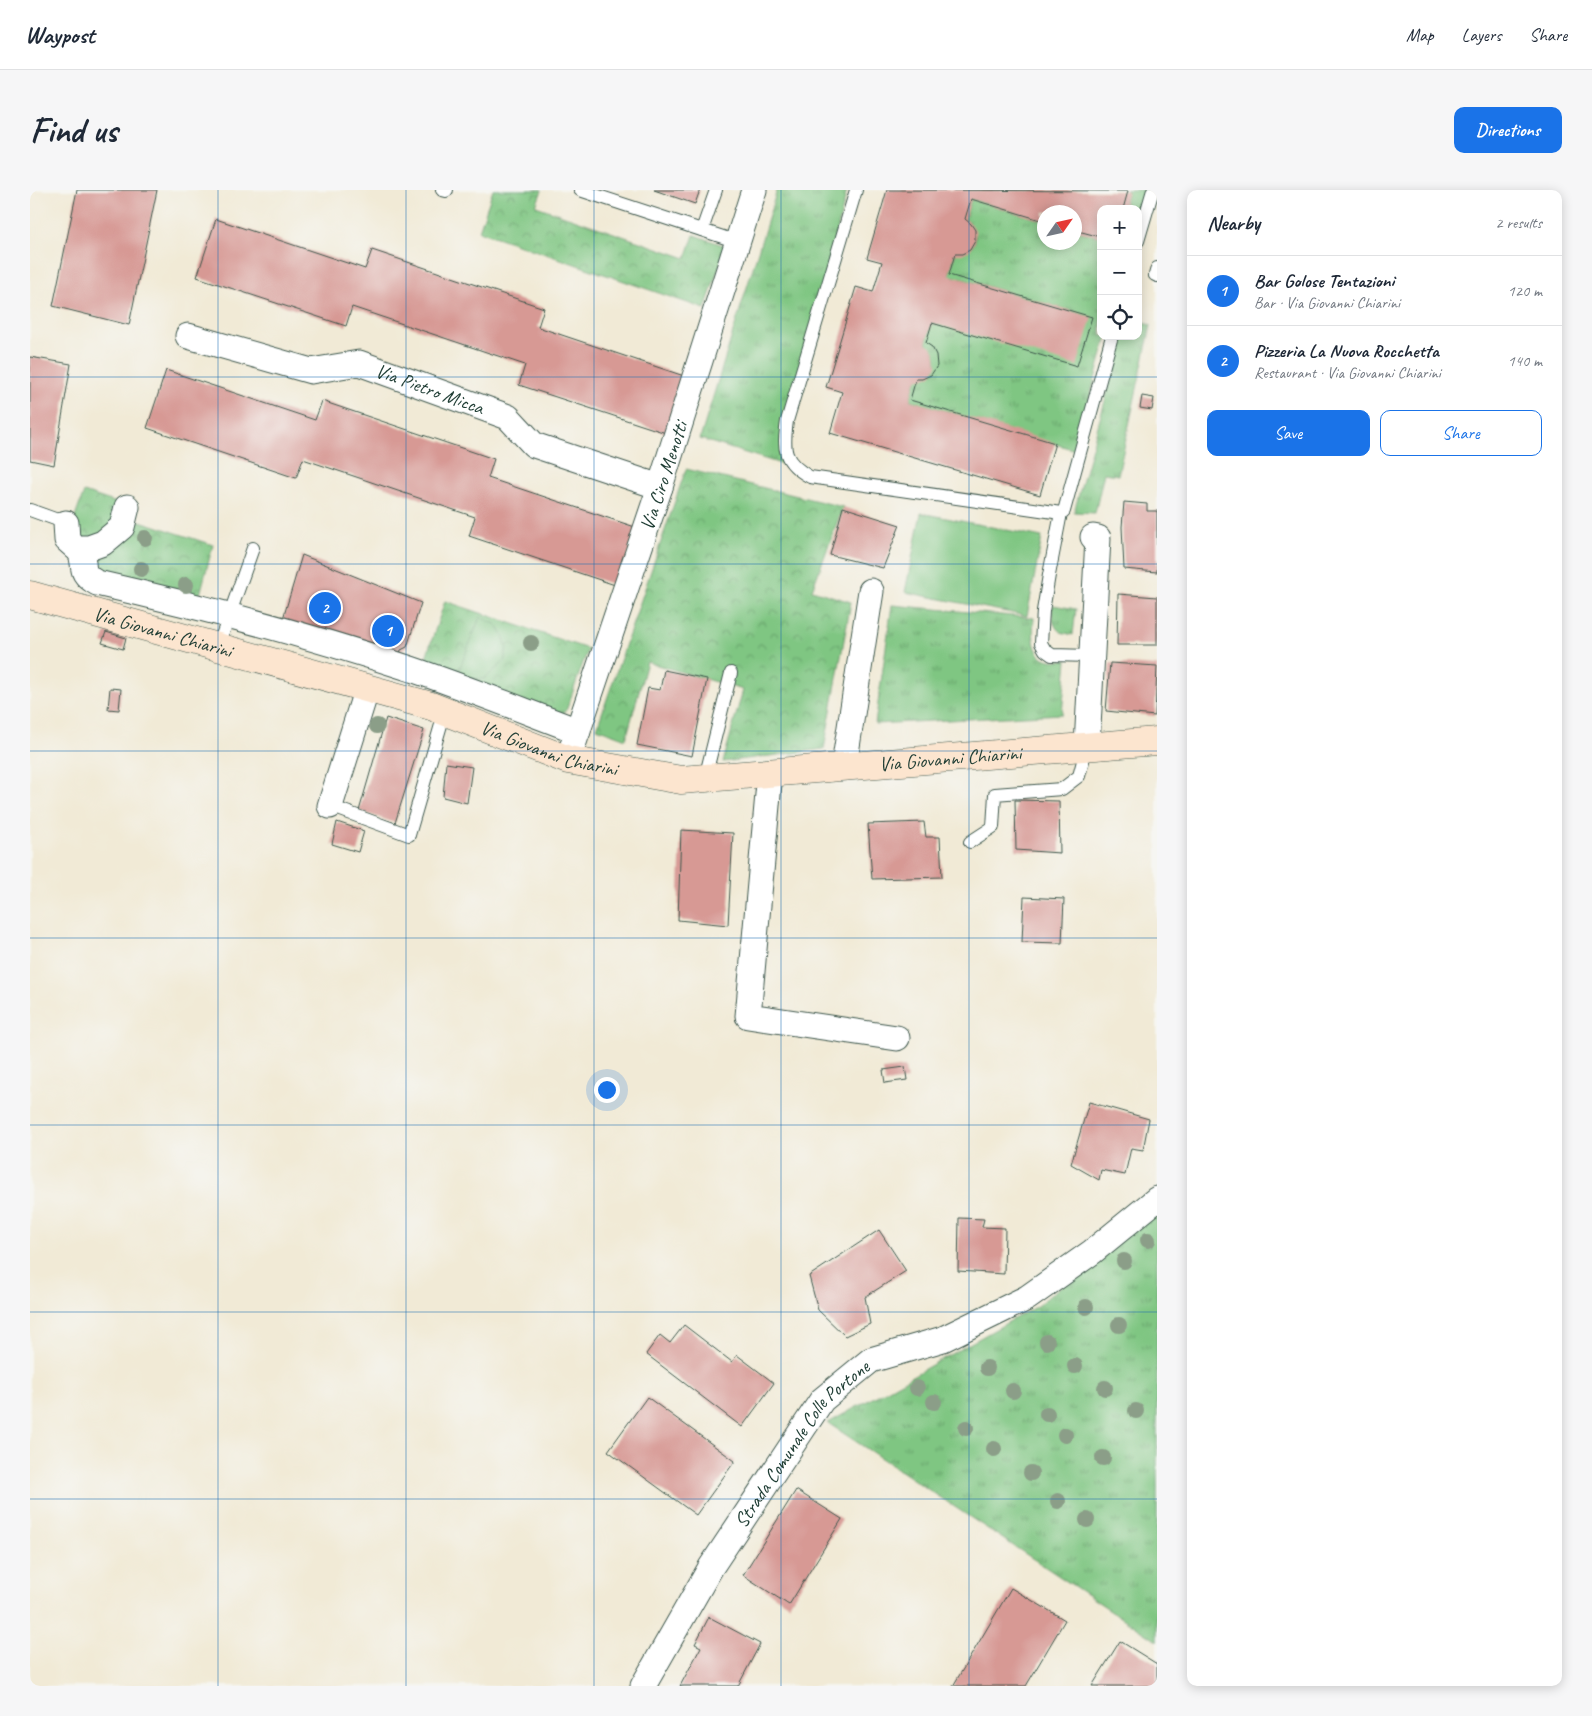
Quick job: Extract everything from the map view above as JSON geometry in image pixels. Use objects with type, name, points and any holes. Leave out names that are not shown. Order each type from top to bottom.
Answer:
[{"type":"main road","name":"Via Giovanni Chiarini","points":[[30,595],[431,706],[568,760],[682,780],[1157,741]]},
{"type":"street","name":"Via Ciro Menotti","points":[[568,760],[660,486],[754,190]]},
{"type":"street","name":"Via Pietro Micca","points":[[188,336],[311,371],[359,363],[508,417],[534,445],[660,486]]},
{"type":"street","points":[[78,548],[89,548],[103,543],[112,536],[122,527],[127,506]]},
{"type":"street","points":[[66,523],[67,540],[82,553],[84,571],[87,578],[97,583],[229,616],[390,662],[471,690],[578,731]]},
{"type":"street","points":[[1087,746],[1098,538],[1093,537]]},
{"type":"street","points":[[844,766],[871,591]]},
{"type":"street","points":[[330,806],[367,688]]},
{"type":"street","points":[[770,772],[748,1016],[897,1038]]},
{"type":"street","name":"Strada Comunale Colle Portone","points":[[643,1686],[711,1566],[822,1400],[871,1360],[943,1339],[1027,1298],[1092,1252],[1157,1199]]},
{"type":"lane","points":[[442,190],[447,190]]},
{"type":"lane","points":[[580,190],[738,242]]},
{"type":"lane","points":[[702,230],[716,190]]},
{"type":"lane","points":[[856,190],[786,421],[784,449],[788,460],[797,469],[810,477],[1062,513]]},
{"type":"lane","points":[[1142,226],[1152,190]]},
{"type":"lane","points":[[1157,268],[1155,275],[1157,276]]},
{"type":"lane","points":[[1092,656],[1052,655],[1045,650],[1041,643],[1048,575],[1062,513],[1111,340]]},
{"type":"lane","points":[[30,510],[66,523]]},
{"type":"lane","points":[[218,647],[253,548]]},
{"type":"lane","points":[[705,778],[731,673]]},
{"type":"lane","points":[[330,806],[409,835],[445,711]]},
{"type":"lane","points":[[970,842],[993,827],[995,794],[1062,789],[1079,776],[1087,746]]},
{"type":"green space","points":[[493,190],[542,190],[536,206],[686,258],[694,235],[726,246],[705,309],[479,231]]},
{"type":"green space","points":[[777,190],[847,190],[781,464],[700,439]]},
{"type":"green space","points":[[1125,190],[1147,190],[1142,208],[1142,205],[1124,205],[1128,191]]},
{"type":"green space","points":[[971,199],[1037,219],[1037,250],[1082,250],[1082,232],[1097,236],[1097,340],[1106,340],[1075,450],[910,400],[916,379],[929,375],[936,366],[935,354],[926,343],[932,323],[1091,317],[949,275],[955,254],[968,250],[975,241],[974,230],[965,219]]},
{"type":"green space","points":[[1142,323],[1151,325],[1118,475],[1104,473],[1095,513],[1074,512],[1122,340],[1142,340]]},
{"type":"green space","points":[[686,469],[843,507],[812,590],[851,602],[824,749],[723,762],[743,690],[647,662],[626,739],[597,728]]},
{"type":"green space","points":[[84,492],[120,504],[131,518],[213,545],[198,602],[88,576],[68,537]]},
{"type":"green space","points":[[921,513],[1042,537],[1027,616],[905,592]]},
{"type":"green space","points":[[445,601],[588,649],[566,711],[558,718],[422,669]]},
{"type":"green space","points":[[892,605],[1034,618],[1034,643],[1039,654],[1050,660],[1067,660],[1062,714],[875,724]]},
{"type":"green space","points":[[1053,605],[1076,609],[1073,635],[1061,632],[1056,627],[1052,616]]},
{"type":"green space","points":[[480,617],[497,625],[507,647],[504,662],[484,679],[469,678],[458,673]]},
{"type":"green space","points":[[1157,1207],[1157,1641],[828,1423],[1037,1306]]},
{"type":"building","points":[[77,190],[157,190],[129,325],[53,306]]},
{"type":"building","points":[[654,190],[700,190],[695,204]]},
{"type":"building","points":[[887,190],[1128,191],[1124,205],[1097,205],[1097,236],[1082,232],[1082,205],[1037,205],[1037,219],[971,199],[965,219],[975,230],[975,241],[970,250],[962,254],[955,254],[949,275],[1092,317],[1077,366],[932,323],[926,343],[932,347],[936,355],[937,366],[931,375],[922,379],[916,379],[910,400],[1055,443],[1040,495],[830,433],[842,392],[826,387],[856,287],[873,292],[882,262],[867,258]]},
{"type":"building","points":[[216,219],[365,269],[372,250],[544,308],[538,327],[687,377],[669,434],[519,385],[525,365],[352,307],[346,326],[197,277]]},
{"type":"building","points":[[30,357],[71,364],[54,465],[30,460]]},
{"type":"building","points":[[166,370],[315,420],[322,401],[494,459],[488,478],[638,528],[618,586],[469,536],[475,517],[303,459],[296,478],[147,428]]},
{"type":"building","points":[[1142,396],[1154,398],[1152,410],[1140,408]]},
{"type":"building","points":[[1124,502],[1147,504],[1147,511],[1157,511],[1157,572],[1124,569],[1122,527]]},
{"type":"building","points":[[843,507],[900,525],[883,568],[830,555]]},
{"type":"building","points":[[302,555],[421,603],[407,647],[401,650],[399,658],[282,622]]},
{"type":"building","points":[[1118,594],[1157,597],[1157,645],[1117,645]]},
{"type":"building","points":[[106,632],[126,638],[123,649],[102,643]]},
{"type":"building","points":[[1110,663],[1157,666],[1155,716],[1106,711]]},
{"type":"building","points":[[664,670],[707,679],[692,756],[637,745],[648,688],[660,690]]},
{"type":"building","points":[[110,688],[121,689],[119,710],[108,709]]},
{"type":"building","points":[[386,718],[424,730],[395,823],[359,811]]},
{"type":"building","points":[[446,763],[472,767],[467,803],[443,797]]},
{"type":"building","points":[[1015,800],[1059,801],[1060,853],[1016,850]]},
{"type":"building","points":[[337,822],[364,831],[358,852],[332,844]]},
{"type":"building","points":[[924,822],[926,837],[940,837],[942,877],[872,879],[868,824]]},
{"type":"building","points":[[681,830],[733,833],[728,925],[678,920]]},
{"type":"building","points":[[1024,897],[1064,899],[1062,943],[1022,942]]},
{"type":"building","points":[[905,1067],[907,1080],[885,1083],[883,1070]]},
{"type":"building","points":[[1089,1102],[1149,1119],[1143,1150],[1131,1148],[1125,1175],[1101,1170],[1099,1180],[1071,1164]]},
{"type":"building","points":[[959,1218],[984,1219],[982,1227],[1005,1228],[1004,1274],[958,1271]]},
{"type":"building","points":[[879,1230],[906,1271],[865,1297],[870,1324],[845,1336],[818,1310],[809,1276]]},
{"type":"building","points":[[684,1325],[732,1362],[737,1355],[774,1383],[742,1427],[646,1354],[660,1335],[670,1343]]},
{"type":"building","points":[[647,1397],[735,1461],[696,1515],[608,1451]]},
{"type":"building","points":[[796,1490],[842,1519],[789,1605],[743,1575]]},
{"type":"building","points":[[1011,1588],[1065,1620],[1026,1686],[953,1686]]},
{"type":"building","points":[[709,1617],[760,1644],[738,1686],[680,1686],[701,1647],[695,1644]]},
{"type":"building","points":[[1120,1641],[1157,1664],[1157,1686],[1092,1686]]},
{"type":"place","name":"Pizzeria La Nuova Rocchetta","points":[[325,608]]},
{"type":"place","name":"Bar Golose Tentazioni","points":[[388,631]]}]
